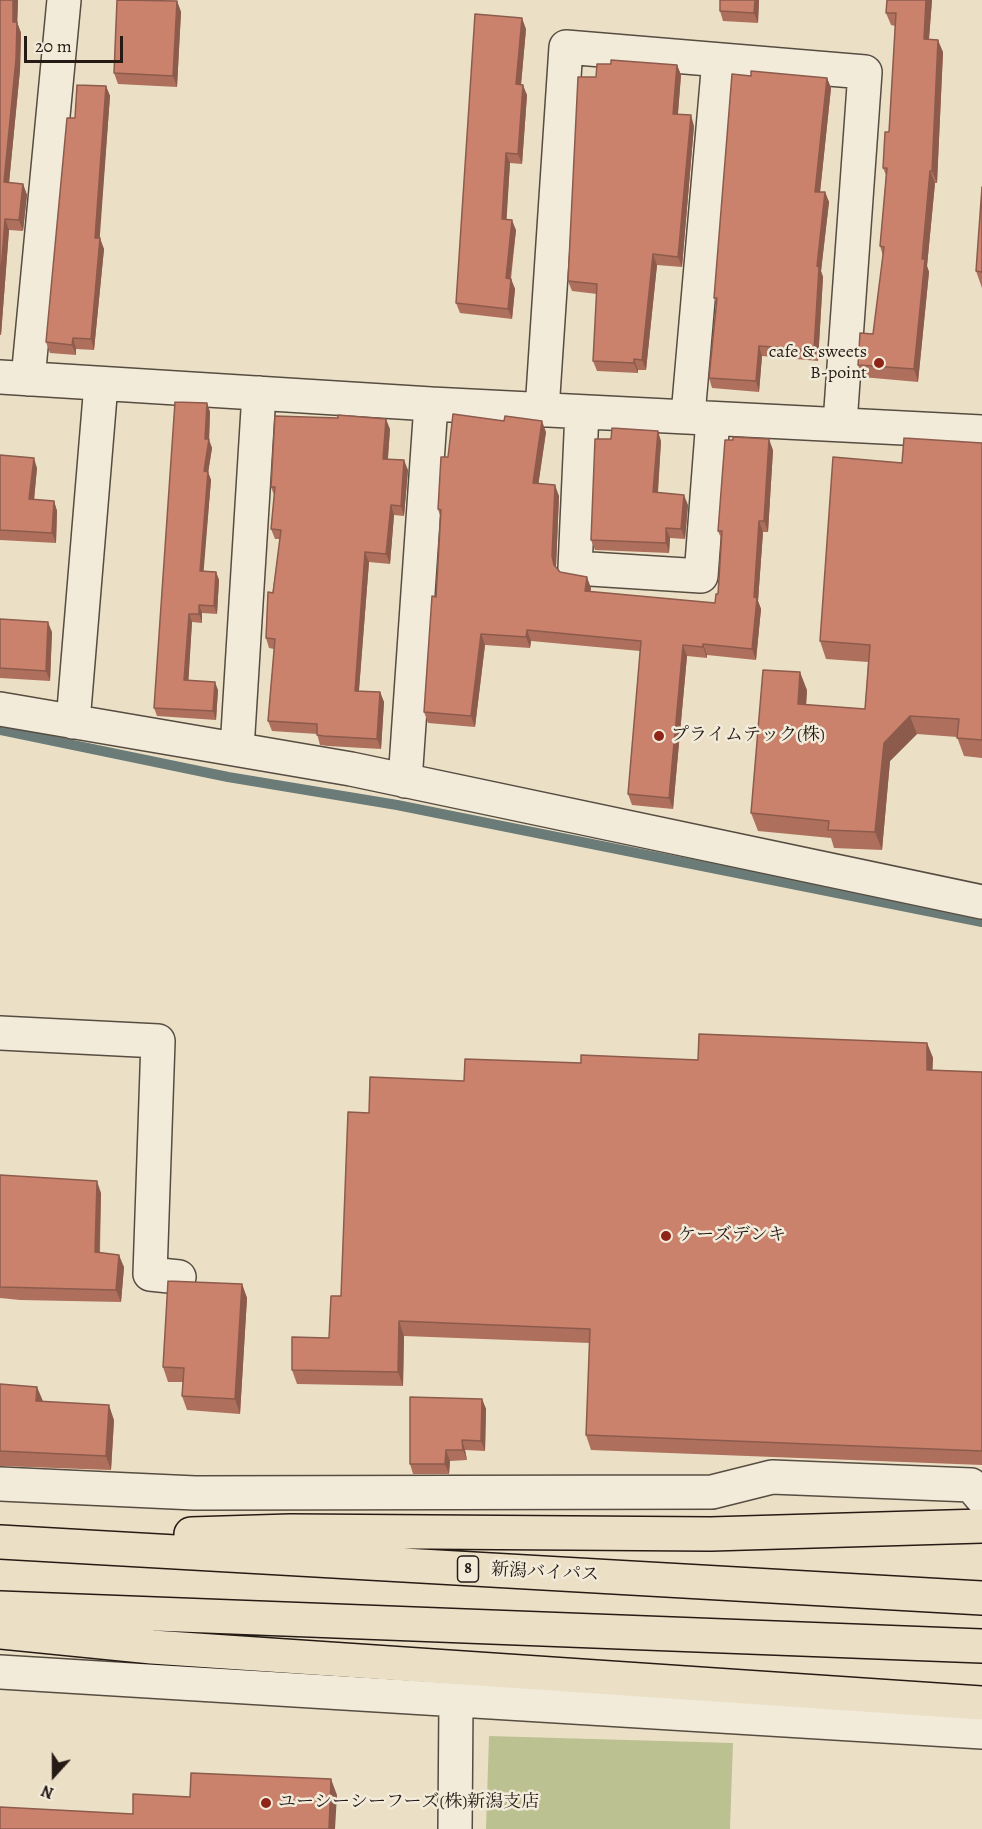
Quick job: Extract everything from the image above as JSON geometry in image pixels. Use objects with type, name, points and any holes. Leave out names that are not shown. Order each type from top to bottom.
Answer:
[{"type":"highway","points":[[0,1541],[290,1530],[711,1534],[982,1526]]},
{"type":"highway","name":"新潟バイパス","points":[[0,1541],[982,1598]]},
{"type":"highway","points":[[0,1608],[982,1646]]},
{"type":"highway","points":[[0,1632],[163,1647],[982,1703]]},
{"type":"street","points":[[64,0],[14,378],[431,404],[982,432]]},
{"type":"street","points":[[542,410],[566,47],[865,72],[840,423]]},
{"type":"street","points":[[582,412],[575,568],[701,576],[701,417],[719,60]]},
{"type":"street","points":[[73,722],[101,384]]},
{"type":"street","points":[[237,749],[258,393]]},
{"type":"street","points":[[405,781],[431,404]]},
{"type":"street","points":[[0,709],[237,749],[405,781],[982,902]]},
{"type":"street","points":[[0,1033],[158,1041],[150,1275],[179,1277]]},
{"type":"street","points":[[0,1484],[195,1493],[712,1492],[772,1477],[971,1485],[982,1498]]},
{"type":"street","points":[[0,1672],[982,1732]]},
{"type":"street","points":[[455,1829],[456,1701]]},
{"type":"green space","points":[[489,1736],[733,1743],[730,1829],[486,1829]]},
{"type":"building","points":[[0,0],[13,0],[13,22],[17,22],[16,59],[4,182],[23,184],[19,220],[5,219],[0,286]]},
{"type":"building","points":[[117,0],[177,1],[173,76],[114,73]]},
{"type":"building","points":[[720,0],[755,0],[754,13],[720,11]]},
{"type":"building","points":[[887,0],[926,0],[924,39],[938,40],[932,171],[930,171],[922,259],[925,259],[914,369],[858,365],[860,333],[873,334],[884,247],[880,246],[887,168],[883,168],[885,132],[889,132],[896,13],[886,13]]},
{"type":"building","points":[[475,14],[522,18],[516,84],[523,85],[518,154],[506,153],[502,219],[512,220],[506,278],[511,279],[508,309],[456,303]]},
{"type":"building","points":[[611,60],[677,65],[673,114],[691,115],[678,257],[653,254],[642,360],[634,359],[634,363],[593,361],[597,284],[568,281],[578,77],[596,77],[597,64],[611,64]]},
{"type":"building","points":[[751,71],[827,78],[815,192],[825,192],[817,266],[819,267],[814,350],[759,346],[756,381],[709,378],[717,298],[714,298],[732,74],[751,76]]},
{"type":"building","points":[[77,85],[106,86],[95,238],[100,238],[91,339],[73,338],[72,345],[46,342],[67,118],[75,118]]},
{"type":"building","points":[[982,187],[982,272],[976,271]]},
{"type":"building","points":[[175,402],[207,403],[205,439],[209,439],[204,471],[208,472],[200,571],[216,572],[214,606],[199,605],[199,614],[189,614],[184,680],[215,682],[213,711],[154,708]]},
{"type":"building","points":[[453,414],[504,421],[505,416],[542,421],[533,483],[555,485],[552,556],[554,565],[560,572],[587,577],[585,591],[715,603],[716,594],[718,594],[722,531],[718,531],[725,440],[733,440],[733,437],[769,439],[764,521],[759,521],[754,597],[757,598],[752,649],[703,644],[703,647],[683,645],[669,798],[628,794],[641,641],[527,630],[526,637],[481,634],[471,716],[424,712],[432,596],[436,597],[441,510],[438,509],[441,457],[448,457]]},
{"type":"building","points":[[338,415],[386,419],[383,459],[404,460],[401,506],[391,505],[386,554],[365,552],[355,691],[380,692],[377,739],[317,735],[317,724],[268,721],[275,639],[266,638],[268,592],[273,593],[281,530],[271,529],[275,487],[271,487],[275,416],[338,418]]},
{"type":"building","points":[[612,428],[658,431],[653,492],[684,495],[681,529],[666,528],[666,543],[591,540],[595,439],[611,439]]},
{"type":"building","points":[[904,438],[982,443],[982,740],[957,738],[959,719],[910,716],[884,743],[875,832],[828,830],[829,821],[751,813],[763,670],[800,672],[798,704],[865,709],[870,645],[820,641],[833,457],[902,463]]},
{"type":"building","points":[[0,455],[34,458],[29,499],[54,501],[52,533],[0,530]]},
{"type":"building","points":[[0,619],[48,622],[46,671],[0,668]]},
{"type":"building","name":"ケーズデンキ","points":[[699,1034],[927,1043],[927,1070],[982,1072],[982,1451],[586,1435],[590,1329],[399,1321],[398,1372],[292,1370],[292,1337],[329,1338],[331,1296],[341,1296],[348,1112],[369,1113],[370,1077],[464,1081],[465,1059],[581,1063],[581,1055],[698,1060]]},
{"type":"building","points":[[0,1175],[97,1181],[95,1252],[119,1255],[116,1290],[0,1287]]},
{"type":"building","points":[[168,1281],[242,1284],[235,1399],[182,1396],[184,1368],[163,1367]]},
{"type":"building","points":[[0,1384],[37,1387],[36,1401],[109,1405],[106,1456],[0,1451]]},
{"type":"building","points":[[410,1397],[482,1399],[481,1441],[462,1440],[463,1450],[446,1450],[445,1464],[410,1464]]},
{"type":"building","points":[[191,1773],[331,1779],[329,1829],[0,1829],[0,1807],[133,1814],[133,1794],[190,1797]]},
{"type":"waterway","points":[[0,730],[228,777],[397,805],[982,922]]},
{"type":"place","name":"cafe & sweets B-point","points":[[879,363]]},
{"type":"place","name":"プライムテック(株)","points":[[659,736]]},
{"type":"place","name":"ケーズデンキ","points":[[666,1236]]},
{"type":"place","name":"ユーシーシーフーズ(株)新潟支店","points":[[266,1803]]}]
